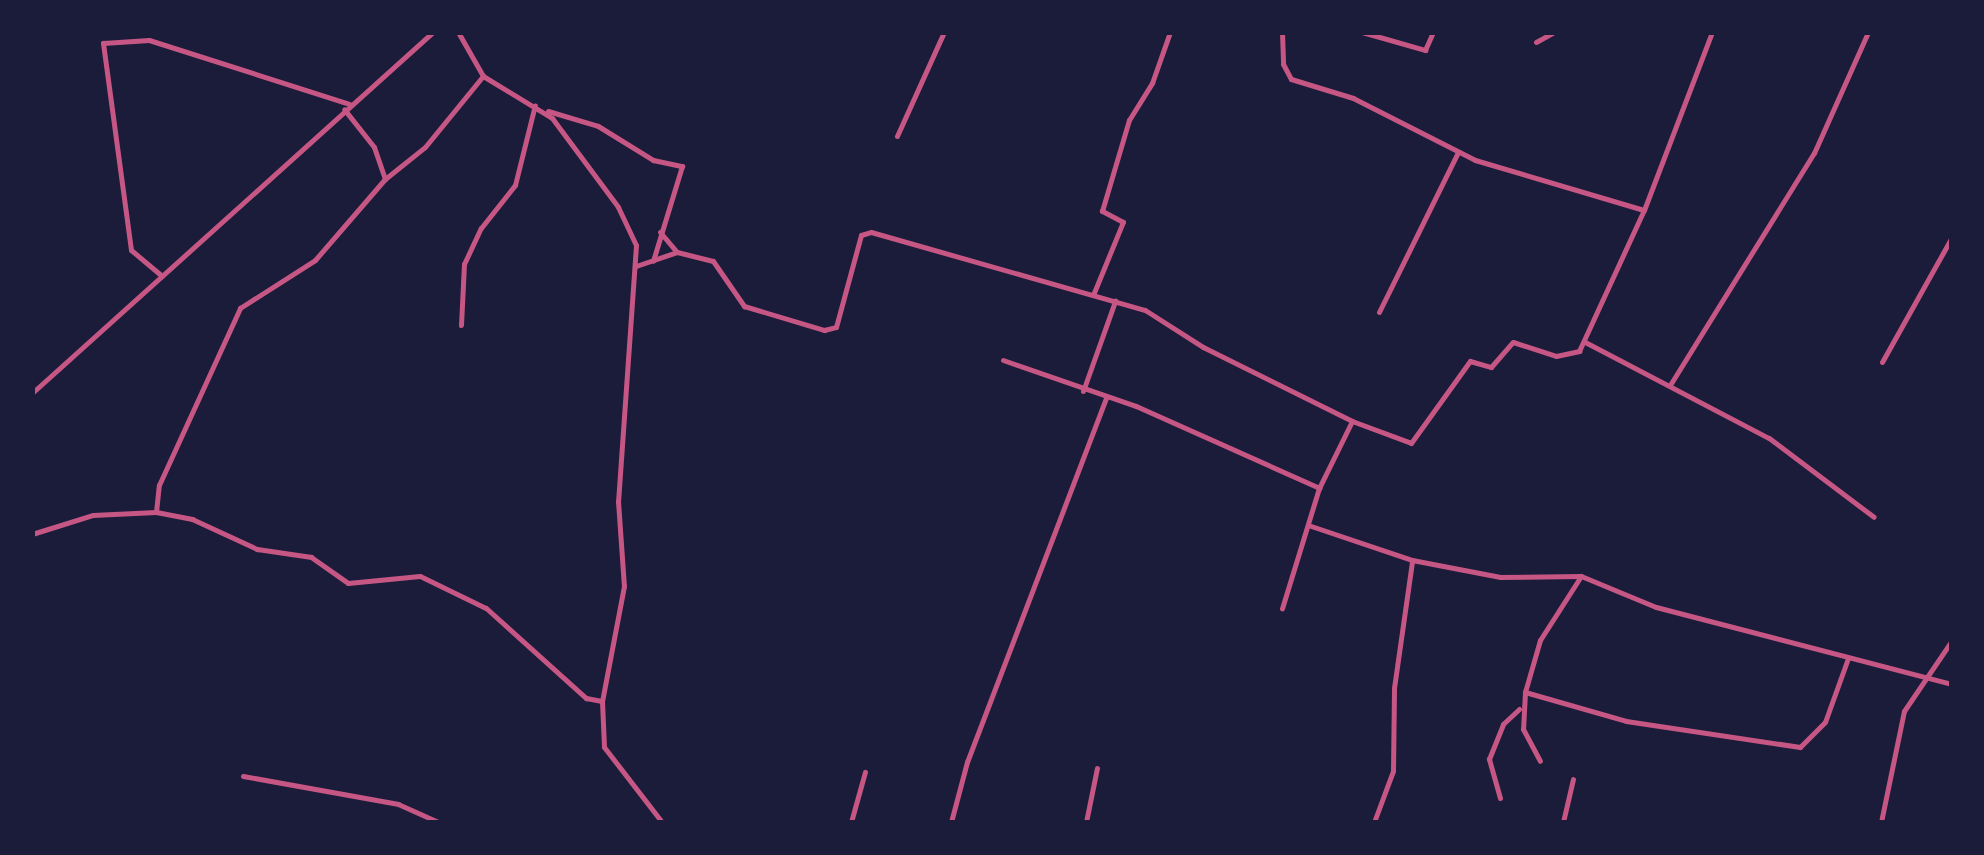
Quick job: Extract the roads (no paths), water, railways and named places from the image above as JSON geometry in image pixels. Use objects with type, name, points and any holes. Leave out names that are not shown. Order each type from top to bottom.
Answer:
[{"type":"street","points":[[32,393],[432,32]]},
{"type":"street","points":[[458,32],[482,76],[544,110],[598,126],[653,160],[682,166],[659,230],[653,261]]},
{"type":"street","points":[[897,136],[944,32]]},
{"type":"street","points":[[1093,295],[1123,222],[1102,211],[1128,120],[1152,84],[1170,32]]},
{"type":"street","points":[[1282,32],[1282,64],[1290,79],[1353,98],[1458,152],[1644,210]]},
{"type":"street","points":[[1362,32],[1425,50],[1433,32]]},
{"type":"street","points":[[1536,42],[1554,32]]},
{"type":"street","points":[[636,266],[677,252],[713,261],[744,306],[824,330],[836,327],[861,235],[871,232],[1145,310],[1204,347],[1352,421],[1411,443],[1470,361],[1491,368],[1514,342],[1570,357],[1585,342],[1644,210],[1712,32]]},
{"type":"street","points":[[1670,385],[1814,153],[1868,32]]},
{"type":"street","points":[[162,276],[132,250],[103,43],[149,40],[347,107],[374,147],[384,179]]},
{"type":"street","points":[[156,512],[159,485],[238,311],[315,260],[384,179],[425,147],[482,76]]},
{"type":"street","points":[[461,325],[464,264],[481,228],[515,185],[535,104]]},
{"type":"street","points":[[544,110],[626,219],[636,266],[620,446],[624,586],[602,701],[604,748],[662,822]]},
{"type":"street","points":[[1380,312],[1458,152]]},
{"type":"street","points":[[659,230],[677,252]]},
{"type":"street","points":[[1882,362],[1952,236]]},
{"type":"street","points":[[1943,254],[1952,257]]},
{"type":"street","points":[[1083,390],[1116,302]]},
{"type":"street","points":[[1585,342],[1768,438],[1874,517]]},
{"type":"street","points":[[1004,360],[1106,398],[1319,488]]},
{"type":"street","points":[[951,822],[967,762],[1106,398]]},
{"type":"street","points":[[1282,608],[1312,526],[1319,488],[1352,421]]},
{"type":"street","points":[[32,534],[93,515],[156,512],[192,519],[257,549],[310,557],[348,583],[420,576],[486,608],[586,698],[602,701]]},
{"type":"street","points":[[1312,526],[1412,560],[1500,577],[1581,576],[1656,607],[1952,684]]},
{"type":"street","points":[[1374,822],[1393,770],[1391,720],[1412,560]]},
{"type":"street","points":[[1500,798],[1489,759],[1502,724],[1520,708],[1540,640],[1581,576]]},
{"type":"street","points":[[1881,822],[1904,711],[1952,640]]},
{"type":"street","points":[[1525,692],[1626,722],[1800,746],[1824,722],[1848,658]]},
{"type":"street","points":[[1520,708],[1540,761]]},
{"type":"street","points":[[1086,822],[1097,768]]},
{"type":"street","points":[[851,822],[865,772]]},
{"type":"street","points":[[243,776],[398,804],[438,822]]},
{"type":"street","points":[[1562,822],[1573,779]]}]
